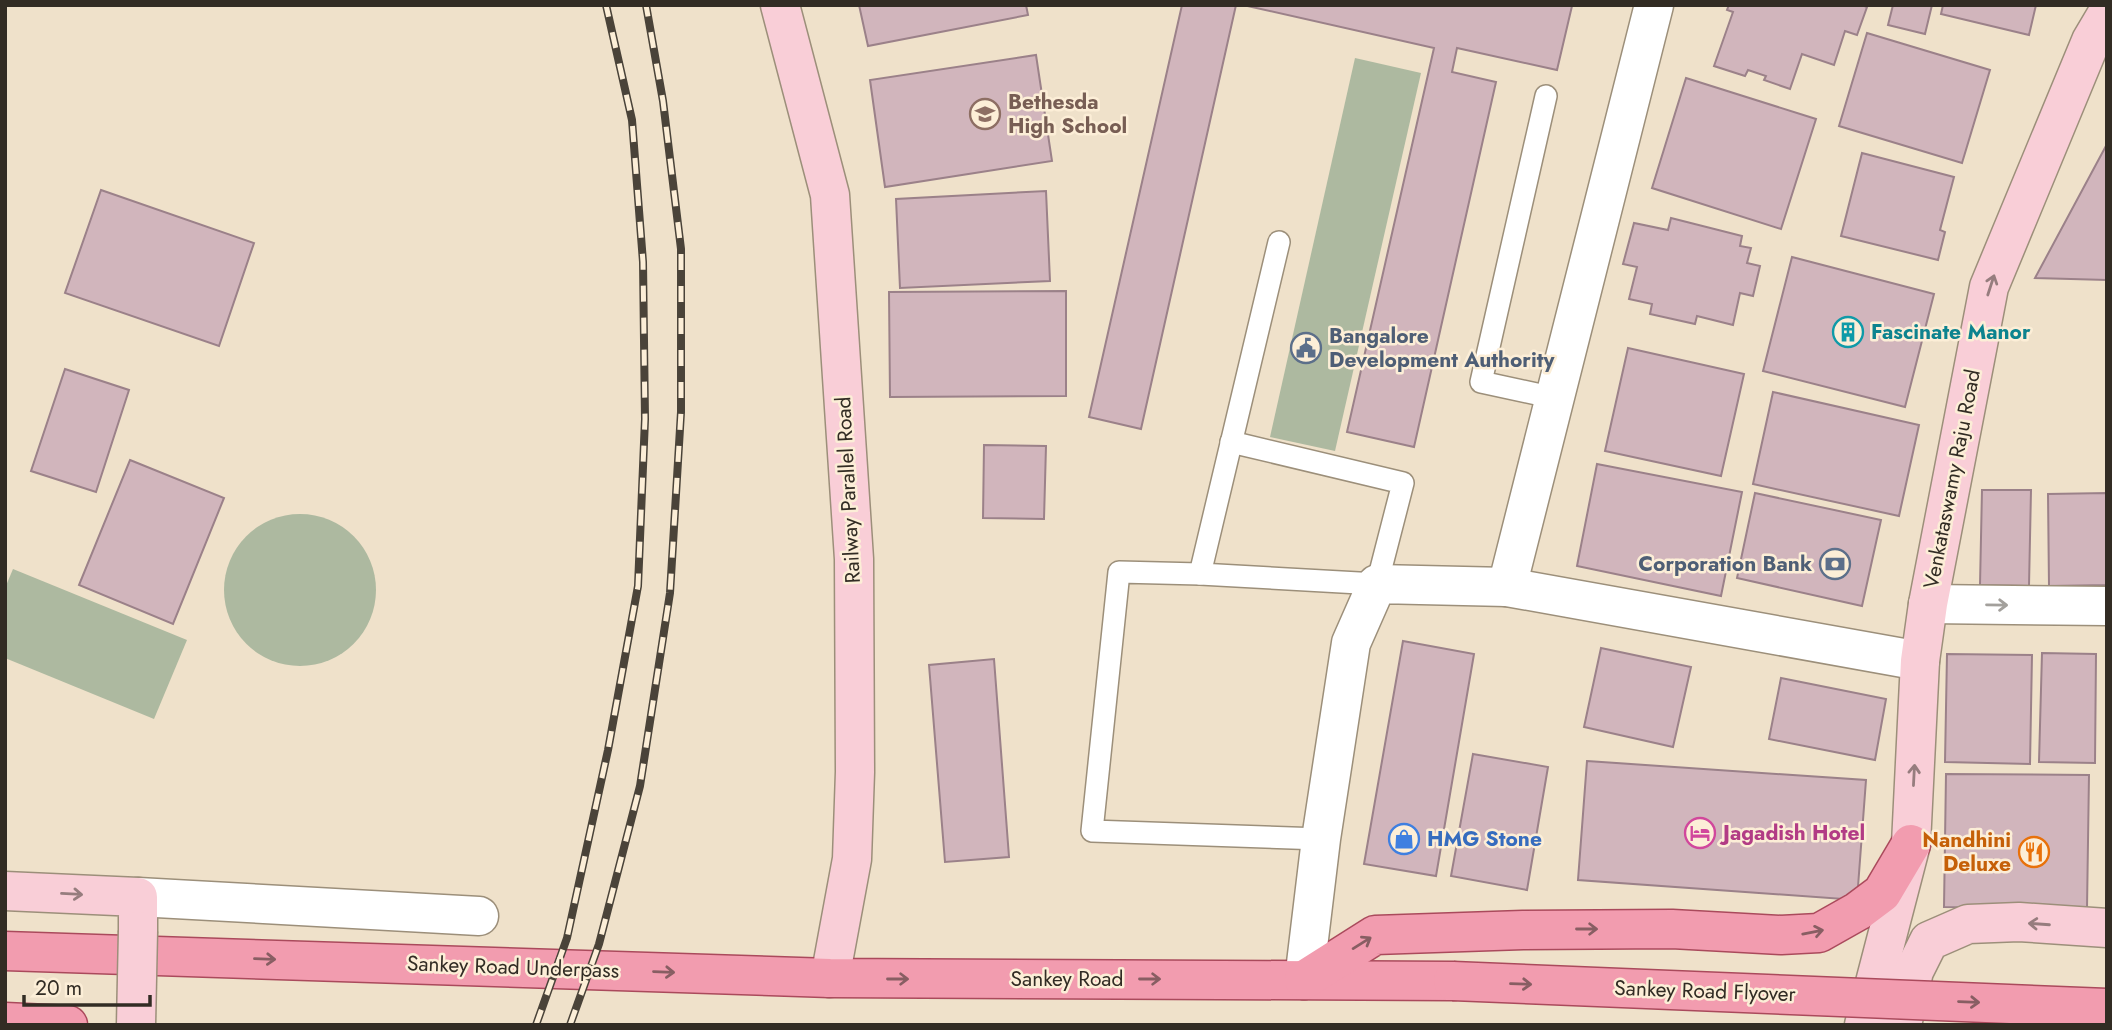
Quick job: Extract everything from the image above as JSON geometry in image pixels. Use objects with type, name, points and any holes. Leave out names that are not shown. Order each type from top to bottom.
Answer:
[{"type":"main road","points":[[1304,980],[1375,935],[1672,929],[1781,935],[1819,933],[1858,911],[1882,893],[1911,844]]},
{"type":"main road","name":"Sankey Road Underpass","points":[[5,951],[830,978]]},
{"type":"main road","name":"Sankey Road","points":[[830,978],[1304,980]]},
{"type":"main road","name":"Sankey Road Flyover","points":[[1304,980],[1453,981],[2107,1008]]},
{"type":"main road","points":[[5,1022],[68,1025]]},
{"type":"street","name":"Railway Parallel Road","points":[[780,5],[830,195],[854,559],[855,772],[852,859],[830,978]]},
{"type":"street","points":[[1507,587],[1654,5]]},
{"type":"street","name":"Venkataswamy Raju Road","points":[[1864,1025],[1911,844],[1920,661],[1928,604],[1989,287],[2102,36]]},
{"type":"street","points":[[1304,980],[1321,839],[1351,643],[1377,584],[1507,587],[1920,661]]},
{"type":"street","points":[[1928,604],[2107,606]]},
{"type":"street","points":[[5,891],[138,914],[479,916]]},
{"type":"street","points":[[136,1025],[138,914]]},
{"type":"street","points":[[1902,1025],[1914,971],[1929,941],[1968,924],[2019,922],[2107,928]]},
{"type":"lane","points":[[1546,96],[1481,382],[1555,398]]},
{"type":"lane","points":[[1200,574],[1279,242]]},
{"type":"lane","points":[[1231,442],[1403,483],[1377,584],[1119,572],[1092,831],[1321,839]]},
{"type":"green space","points":[[1355,58],[1421,73],[1335,451],[1270,437]]},
{"type":"green space","points":[[300,514],[329,520],[353,537],[370,561],[376,590],[370,619],[353,643],[329,660],[300,666],[271,660],[247,643],[230,619],[224,590],[230,561],[247,537],[271,520]]},
{"type":"green space","points":[[13,569],[187,640],[154,719],[5,658],[5,588]]},
{"type":"building","points":[[859,5],[1026,5],[1028,15],[868,46]]},
{"type":"building","points":[[1182,5],[1236,5],[1141,429],[1089,417]]},
{"type":"building","points":[[1243,5],[1572,6],[1557,70],[1457,48],[1452,72],[1496,82],[1414,447],[1347,432],[1434,48]]},
{"type":"building","points":[[1729,5],[1867,7],[1857,35],[1845,31],[1834,65],[1802,54],[1790,89],[1764,80],[1766,76],[1748,70],[1745,76],[1714,66],[1733,12],[1727,10]]},
{"type":"building","points":[[1893,5],[1932,5],[1925,34],[1888,25]]},
{"type":"building","points":[[1943,5],[2036,5],[2029,35],[1941,14]]},
{"type":"building","points":[[1867,33],[1990,70],[1962,163],[1839,126]]},
{"type":"building","points":[[1036,55],[1052,161],[885,187],[870,80]]},
{"type":"building","points":[[1686,78],[1816,119],[1781,229],[1652,188]]},
{"type":"building","points":[[2107,144],[2107,280],[2035,278]]},
{"type":"building","points":[[1862,153],[1954,177],[1940,230],[1945,232],[1938,260],[1841,236]]},
{"type":"building","points":[[101,190],[254,243],[219,346],[65,293]]},
{"type":"building","points":[[1046,191],[1050,281],[900,288],[896,199]]},
{"type":"building","points":[[1671,218],[1742,236],[1740,246],[1751,248],[1747,263],[1760,266],[1753,296],[1740,293],[1733,325],[1697,316],[1695,324],[1650,314],[1652,304],[1629,299],[1637,267],[1623,264],[1634,223],[1668,230]]},
{"type":"building","name":"Fascinate Manor","points":[[1792,257],[1934,294],[1905,407],[1763,371]]},
{"type":"building","points":[[1066,291],[1066,396],[890,397],[889,292]]},
{"type":"building","points":[[1628,348],[1744,374],[1721,476],[1605,451]]},
{"type":"building","points":[[65,369],[129,390],[96,492],[31,471]]},
{"type":"building","points":[[1773,392],[1919,425],[1899,516],[1753,484]]},
{"type":"building","points":[[984,445],[1046,446],[1044,519],[983,518]]},
{"type":"building","points":[[130,460],[224,498],[173,624],[79,585]]},
{"type":"building","points":[[1597,464],[1742,492],[1721,596],[1577,566]]},
{"type":"building","points":[[1982,490],[2031,490],[2029,586],[1980,585]]},
{"type":"building","points":[[1755,493],[1881,520],[1862,606],[1737,578]]},
{"type":"building","points":[[2107,493],[2107,585],[2049,586],[2048,494]]},
{"type":"building","points":[[1403,641],[1474,654],[1436,876],[1364,864]]},
{"type":"building","points":[[1601,648],[1691,667],[1673,747],[1584,727]]},
{"type":"building","points":[[2042,653],[2096,654],[2095,763],[2039,762]]},
{"type":"building","points":[[1947,654],[2032,655],[2030,764],[1945,762]]},
{"type":"building","points":[[994,659],[1009,857],[945,862],[929,665]]},
{"type":"building","points":[[1781,678],[1886,699],[1875,760],[1769,739]]},
{"type":"building","points":[[1473,754],[1548,767],[1527,890],[1451,876]]},
{"type":"building","points":[[1587,761],[1866,780],[1857,900],[1578,880]]},
{"type":"building","points":[[1946,774],[2089,775],[2087,908],[1944,907]]},
{"type":"railway","points":[[536,1025],[567,938],[608,750],[638,586],[645,419],[643,262],[632,120],[606,5]]},
{"type":"railway","points":[[570,1025],[599,944],[640,786],[670,593],[681,412],[681,249],[663,101],[646,5]]},
{"type":"place","name":"Bethesda High School","points":[[985,114]]},
{"type":"place","name":"Fascinate Manor","points":[[1848,332]]},
{"type":"place","name":"Bangalore Development Authority","points":[[1306,348]]},
{"type":"place","name":"Corporation Bank","points":[[1835,564]]},
{"type":"place","name":"Jagadish Hotel","points":[[1700,833]]},
{"type":"place","name":"HMG Stone","points":[[1404,839]]},
{"type":"place","name":"Nandhini Deluxe","points":[[2034,852]]}]
